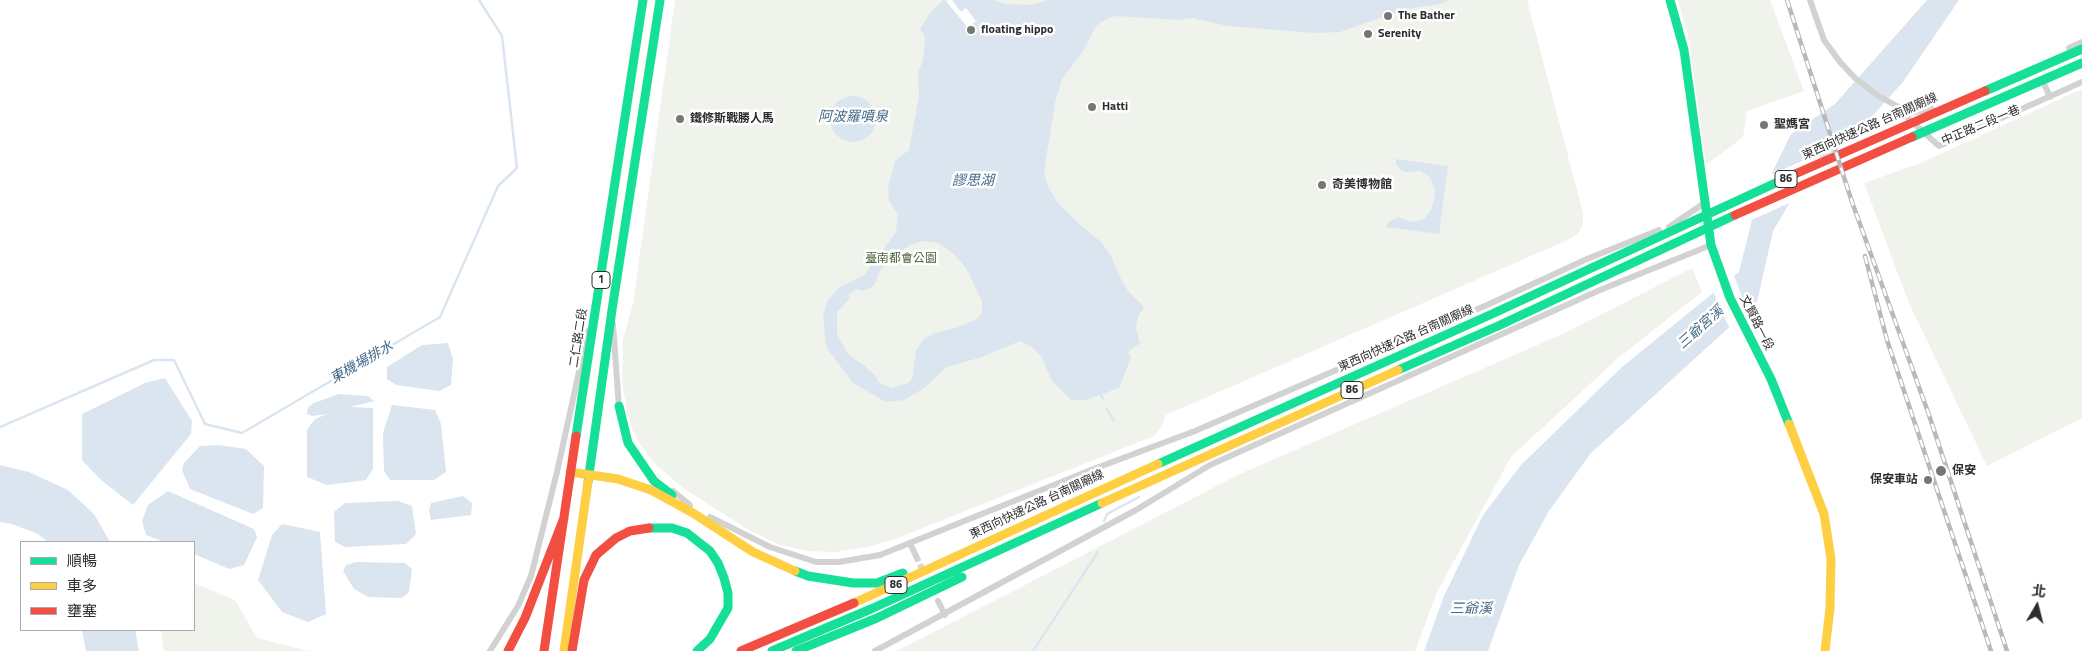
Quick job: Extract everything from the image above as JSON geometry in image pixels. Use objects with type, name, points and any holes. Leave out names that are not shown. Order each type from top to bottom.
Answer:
[{"type":"main road","name":"二仁路二段","points":[[544,651],[643,0]]},
{"type":"main road","name":"1","points":[[564,651],[612,310],[644,114],[660,0]]},
{"type":"main road","name":"文賢路一段","points":[[1670,0],[1684,50],[1712,245],[1730,298],[1789,422],[1824,514],[1831,558],[1830,608],[1825,651]]},
{"type":"main road","name":"東西向快速公路 台南關廟線","points":[[740,651],[869,597],[1048,513],[1492,314],[1822,162],[2082,49]]},
{"type":"main road","name":"東西向快速公路 台南關廟線","points":[[772,651],[982,559],[1207,455],[1498,326],[1726,219],[2082,63]]},
{"type":"main road","points":[[618,406],[628,443],[643,467],[654,480],[693,513]]},
{"type":"main road","points":[[570,472],[618,479],[651,490],[693,513],[752,552],[785,568],[808,576],[853,583],[877,583],[1048,513]]},
{"type":"main road","points":[[508,651],[525,618],[564,518]]},
{"type":"main road","points":[[572,651],[584,580],[596,556],[616,538],[630,531],[658,527],[672,528],[687,533],[698,541],[710,551],[718,563],[724,578],[728,593],[728,608],[710,639],[698,651]]},
{"type":"main road","points":[[796,651],[877,618],[962,577],[971,572],[982,559]]},
{"type":"street","points":[[1810,0],[1824,40],[1840,62],[1855,78],[1877,95],[1909,113],[1929,110],[2082,42]]},
{"type":"street","points":[[2035,63],[2050,97]]},
{"type":"street","name":"中正路二段一巷","points":[[1890,103],[1939,146],[2082,82]]},
{"type":"street","points":[[612,310],[617,357],[618,406],[642,455],[661,482],[684,501],[747,537],[794,556],[816,562],[839,562],[880,555],[1195,431],[1487,305],[1587,259],[1669,227],[1706,202]]},
{"type":"street","points":[[490,651],[515,613],[531,576],[581,366],[604,231],[610,223]]},
{"type":"street","points":[[875,651],[945,615],[1158,497],[1210,465],[1600,290],[1712,245]]},
{"type":"street","points":[[910,543],[916,556]]},
{"type":"street","points":[[938,601],[945,615]]},
{"type":"green space","name":"臺南都會公園","points":[[675,0],[1527,0],[1583,213],[1583,224],[1579,232],[1570,239],[1166,415],[1162,426],[1154,436],[895,539],[868,547],[835,552],[808,551],[780,545],[752,532],[683,488],[657,466],[640,444],[632,429],[627,411],[622,382],[623,339],[633,304]]},
{"type":"green space","points":[[1678,0],[1770,0],[1804,91],[1747,111],[1743,137],[1706,165],[1689,40]]},
{"type":"green space","points":[[2082,89],[2082,418],[1987,466],[1908,301],[1864,183],[1921,163]]},
{"type":"green space","points":[[1692,268],[1702,292],[1619,357],[1511,457],[1437,592],[1415,651],[897,651],[1240,474],[1565,333]]},
{"type":"green space","points":[[195,583],[235,600],[257,638],[309,651],[164,651],[161,631],[195,631]]},
{"type":"water","name":"謬思湖","points":[[994,0],[1005,4],[1031,5],[1048,0],[1449,0],[1440,4],[1407,9],[1340,32],[1315,33],[1228,26],[1192,18],[1180,20],[1116,16],[1106,19],[1096,26],[1081,54],[1062,79],[1055,103],[1044,171],[1047,184],[1057,202],[1101,242],[1111,256],[1128,291],[1144,307],[1138,316],[1136,329],[1140,343],[1128,352],[1131,357],[1119,388],[1086,400],[1071,400],[1052,381],[1041,356],[1032,347],[1020,341],[982,357],[947,367],[924,388],[904,400],[886,402],[853,383],[826,347],[823,316],[828,300],[840,287],[864,275],[896,232],[898,214],[889,201],[888,188],[895,161],[909,150],[919,96],[918,72],[923,61],[925,36],[920,29],[930,13],[942,1]],"holes":[[[924,241],[938,243],[954,254],[966,268],[982,301],[982,312],[977,319],[956,328],[934,333],[923,340],[916,351],[912,379],[908,383],[891,388],[878,382],[876,376],[848,354],[837,334],[837,312],[849,299],[849,294],[856,289],[863,291],[874,286],[880,271],[892,256],[912,244]]]},
{"type":"water","name":"三爺溪","points":[[1927,0],[1959,0],[1903,82],[1850,141],[1812,165],[1773,231],[1757,302],[1591,453],[1549,511],[1519,565],[1488,651],[1424,651],[1444,596],[1483,515],[1521,465],[1622,367],[1739,272],[1755,208],[1791,134],[1835,104]]},
{"type":"water","name":"阿波羅噴泉","points":[[853,96],[866,100],[872,106],[876,119],[872,132],[866,138],[853,142],[840,138],[834,132],[830,119],[834,106],[840,100]]},
{"type":"water","points":[[1396,159],[1448,166],[1439,234],[1386,227],[1389,222],[1398,217],[1413,222],[1424,219],[1432,208],[1434,199],[1435,189],[1430,177],[1421,171],[1402,171],[1396,164]]},
{"type":"water","points":[[448,343],[453,359],[451,385],[439,391],[396,385],[387,379],[387,367],[422,345]]},
{"type":"water","points":[[165,378],[192,421],[191,434],[133,505],[101,480],[82,460],[82,414],[145,383]]},
{"type":"water","points":[[339,394],[368,396],[374,401],[350,407],[373,408],[373,469],[366,480],[327,485],[307,477],[307,430],[315,419],[327,414],[312,416],[307,414],[308,407],[314,403]]},
{"type":"water","points":[[392,405],[435,410],[441,424],[446,472],[434,480],[390,480],[384,471],[383,433]]},
{"type":"water","points":[[219,445],[246,449],[264,466],[263,508],[253,514],[190,489],[182,470],[184,463],[200,446]]},
{"type":"water","points":[[0,465],[29,472],[68,490],[94,514],[109,541],[47,541],[38,534],[12,524],[0,522]]},
{"type":"water","points":[[168,491],[254,529],[257,537],[244,565],[229,569],[195,554],[195,541],[161,541],[146,535],[142,521],[148,505]]},
{"type":"water","points":[[463,496],[472,503],[471,515],[431,520],[429,510],[431,503]]},
{"type":"water","points":[[398,501],[412,506],[416,534],[406,544],[345,547],[335,542],[334,512],[345,503]]},
{"type":"water","points":[[282,524],[320,532],[326,614],[308,622],[282,612],[258,580],[272,535]]},
{"type":"water","points":[[356,562],[405,563],[412,569],[409,592],[402,598],[368,597],[354,589],[343,571],[346,565]]},
{"type":"water","points":[[82,631],[135,631],[139,651],[86,651]]},
{"type":"pier","points":[[952,0],[961,12],[966,8],[976,21],[968,28],[946,1]]},
{"type":"pier","points":[[1818,154],[1822,162],[1814,167],[1794,201],[1749,221],[1752,208],[1768,176]]},
{"type":"pier","points":[[1733,273],[1748,313],[1730,329],[1717,303],[1713,289]]},
{"type":"waterway","name":"東機場排水","points":[[0,427],[154,360],[174,360],[205,424],[242,433],[440,317],[498,186],[517,168],[502,36],[479,0]]},
{"type":"waterway","points":[[1100,392],[1103,399]]},
{"type":"waterway","points":[[1107,409],[1113,420]]},
{"type":"waterway","points":[[1104,521],[1107,514],[1139,497]]},
{"type":"waterway","points":[[1033,651],[1098,552]]},
{"type":"tunnel","points":[[916,556],[924,573]]},
{"type":"railway","points":[[1787,0],[1852,202],[1928,412],[2007,651]]},
{"type":"railway","points":[[1865,256],[1887,340],[1991,651]]},
{"type":"traffic: fast","points":[[576,436],[643,0]]},
{"type":"traffic: fast","points":[[588,482],[612,310],[660,0]]},
{"type":"traffic: fast","points":[[1670,0],[1684,50],[1711,245],[1730,298],[1771,379],[1789,424]]},
{"type":"traffic: fast","points":[[1985,91],[2082,49]]},
{"type":"traffic: fast","points":[[1912,137],[2082,63]]},
{"type":"traffic: fast","points":[[1158,464],[1492,314],[1795,174]]},
{"type":"traffic: fast","points":[[1398,370],[1498,326],[1735,215]]},
{"type":"traffic: fast","points":[[619,406],[628,443],[654,481],[672,495]]},
{"type":"traffic: fast","points":[[772,651],[871,609],[1102,503]]},
{"type":"traffic: fast","points":[[649,528],[672,528],[687,533],[710,551],[718,563],[724,578],[728,593],[728,608],[710,639],[697,651]]},
{"type":"traffic: fast","points":[[795,571],[808,576],[853,583],[877,583],[903,573]]},
{"type":"traffic: fast","points":[[796,651],[877,618],[962,577]]},
{"type":"traffic: slow","points":[[1102,503],[1398,370]]},
{"type":"traffic: slow","points":[[1789,424],[1824,514],[1831,559],[1830,608],[1825,651]]},
{"type":"traffic: slow","points":[[854,603],[1158,464]]},
{"type":"traffic: slow","points":[[570,472],[618,479],[651,490],[693,513],[753,552],[795,571]]},
{"type":"traffic: slow","points":[[564,651],[588,482]]},
{"type":"traffic: jam","points":[[1795,174],[1985,91]]},
{"type":"traffic: jam","points":[[1735,215],[1912,137]]},
{"type":"traffic: jam","points":[[544,651],[576,436]]},
{"type":"traffic: jam","points":[[508,651],[525,618],[564,518]]},
{"type":"traffic: jam","points":[[572,651],[584,580],[596,555],[616,538],[630,531],[649,528]]},
{"type":"traffic: jam","points":[[741,651],[854,603]]},
{"type":"place","name":"The Bather","points":[[1388,16]]},
{"type":"place","name":"floating hippo","points":[[971,30]]},
{"type":"place","name":"Serenity","points":[[1368,34]]},
{"type":"place","name":"Hatti","points":[[1092,107]]},
{"type":"place","name":"鐵修斯戰勝人馬","points":[[680,119]]},
{"type":"place","name":"聖媽宮","points":[[1764,125]]},
{"type":"place","name":"奇美博物館","points":[[1322,185]]},
{"type":"place","name":"保安","points":[[1941,471]]},
{"type":"place","name":"保安車站","points":[[1928,480]]},
{"type":"water label","name":"三爺宮溪","points":[[1701,328]]}]
